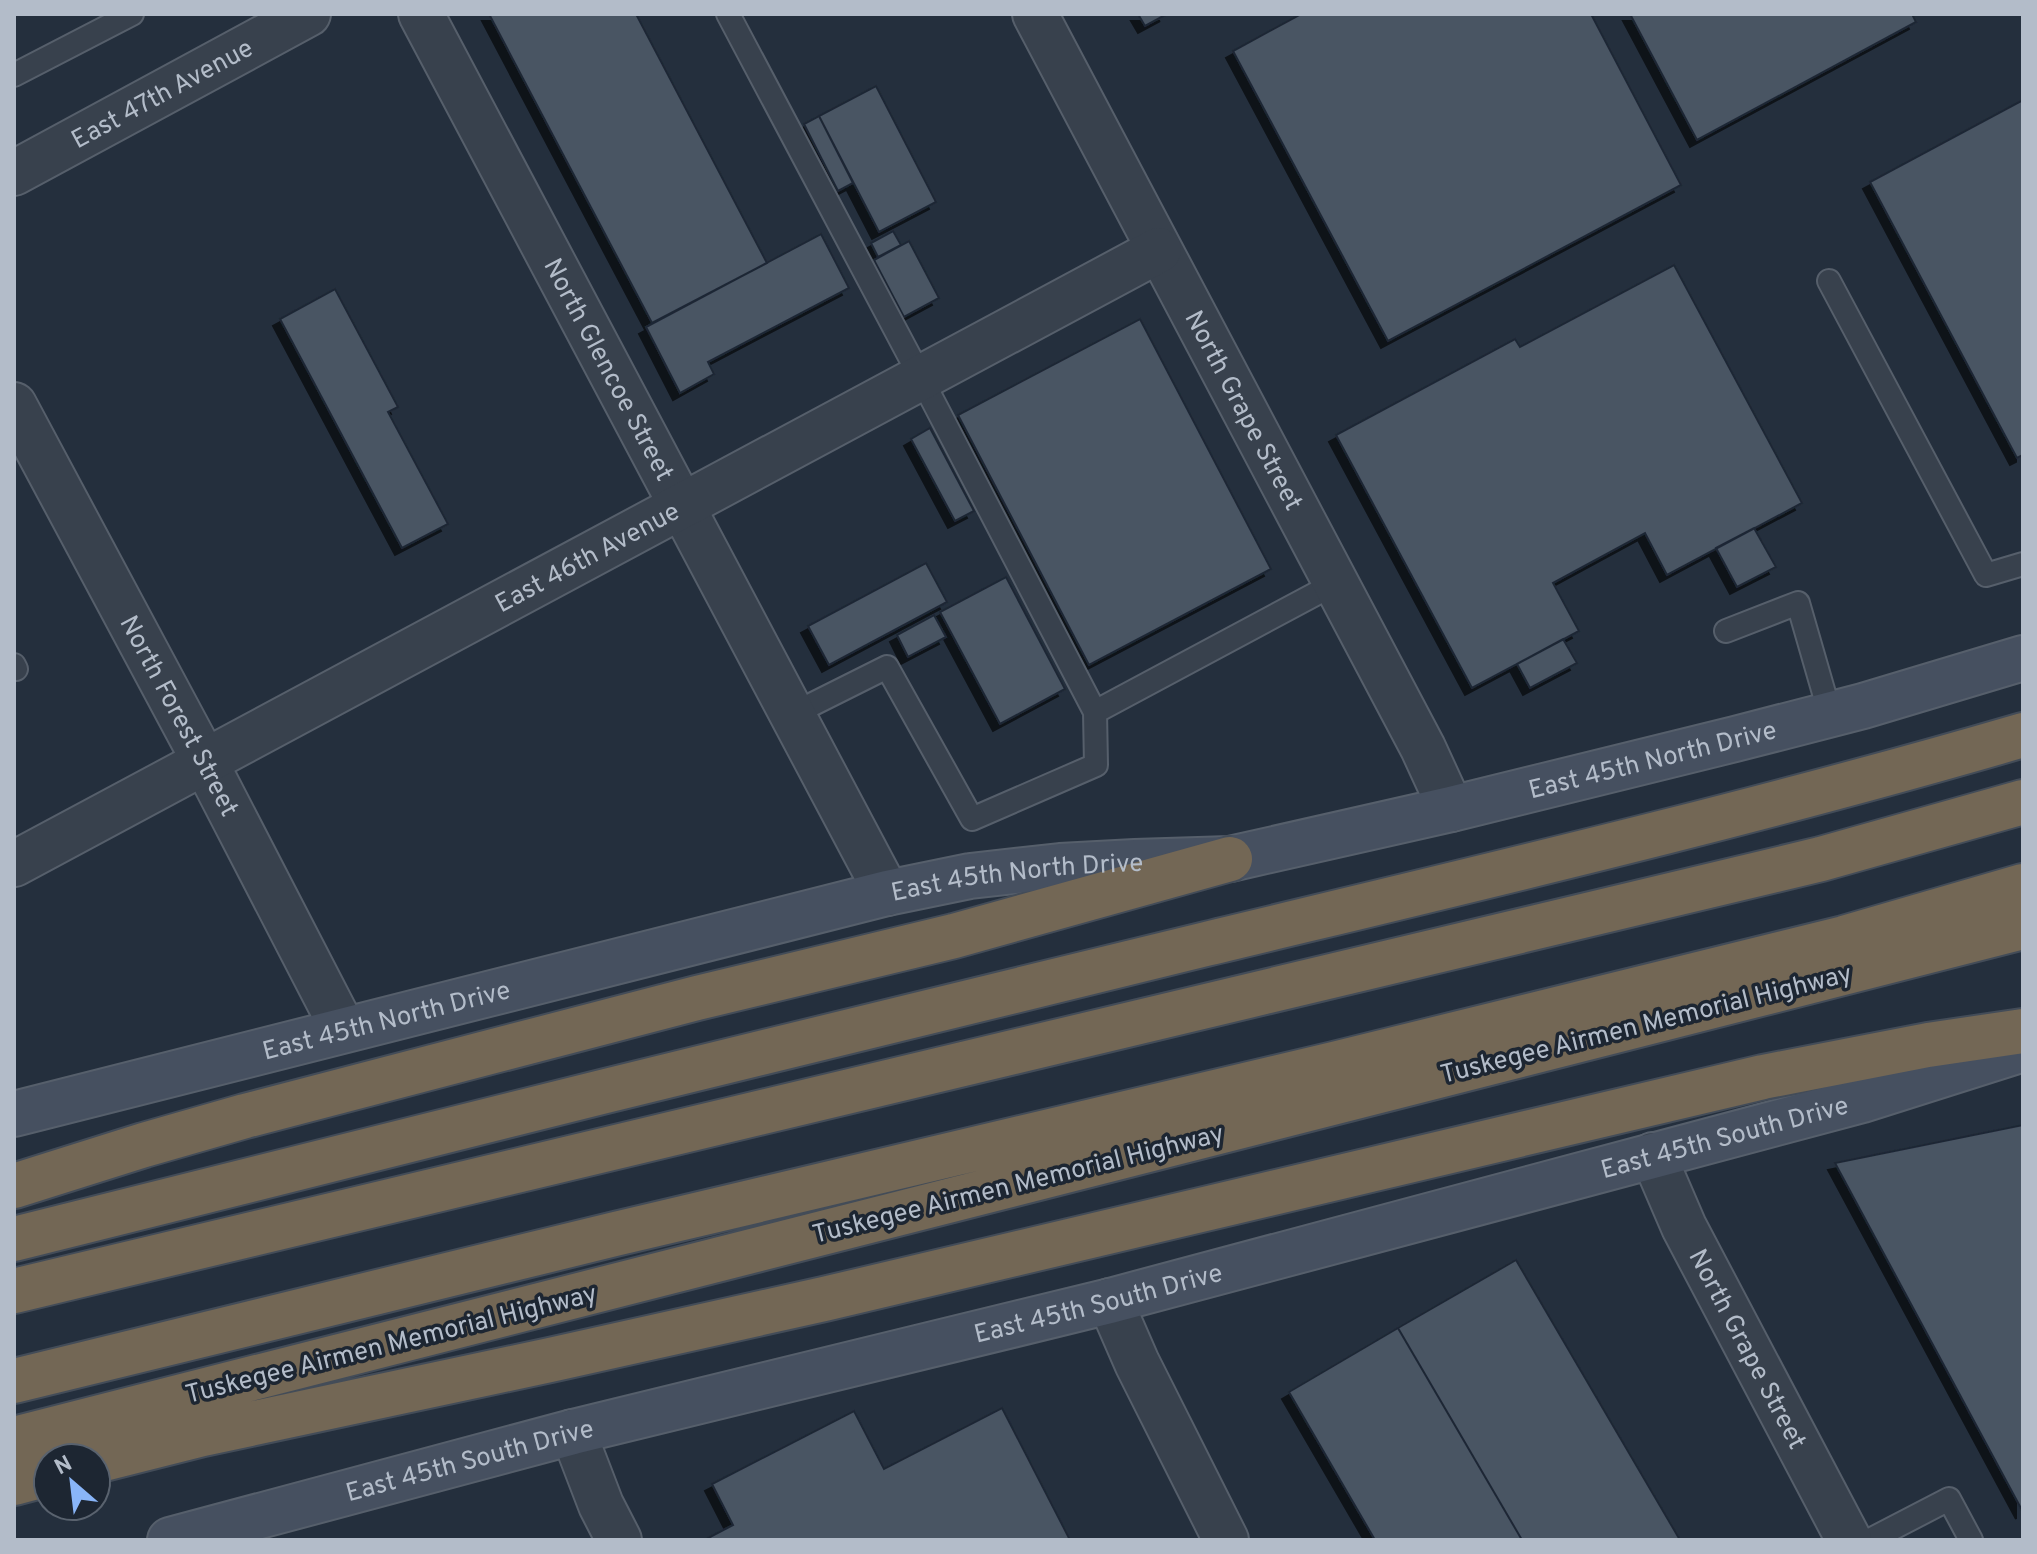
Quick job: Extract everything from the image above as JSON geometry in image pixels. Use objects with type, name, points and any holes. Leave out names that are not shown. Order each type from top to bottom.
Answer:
[{"type":"highway","points":[[14,1239],[533,1108],[1676,829],[1881,777],[2023,735]]},
{"type":"highway","points":[[14,1291],[1821,859],[2023,802]]},
{"type":"highway","points":[[481,1178],[1676,829]]},
{"type":"highway","points":[[14,1186],[245,1116],[682,1002],[954,936],[1230,859]]},
{"type":"highway","points":[[14,1381],[615,1234],[1350,1060],[1844,938],[2023,889]]},
{"type":"highway","name":"Tuskegee Airmen Memorial Highway","points":[[14,1439],[2023,927]]},
{"type":"highway","points":[[112,1457],[203,1434],[824,1299],[1763,1077],[1928,1045],[2023,1031]]},
{"type":"main road","name":"East 45th North Drive","points":[[14,1114],[887,893],[970,876],[1060,866],[1230,859],[1451,809],[1830,714],[2023,658]]},
{"type":"main road","name":"East 45th South Drive","points":[[170,1540],[573,1432],[1110,1301],[1862,1100],[2023,1049]]},
{"type":"street","name":"North Glencoe Street","points":[[421,14],[887,893]]},
{"type":"street","name":"North Grape Street","points":[[1035,14],[1423,748],[1451,809]]},
{"type":"street","name":"East 47th Avenue","points":[[14,173],[287,19]]},
{"type":"street","name":"East 46th Avenue","points":[[14,864],[1159,250]]},
{"type":"street","name":"North Forest Street","points":[[14,405],[205,762],[343,1029]]},
{"type":"street","name":"North Grape Street","points":[[1653,1155],[1684,1227],[1849,1540]]},
{"type":"street","points":[[1110,1301],[1137,1363],[1226,1540]]},
{"type":"street","points":[[573,1432],[601,1505],[619,1540]]},
{"type":"lane","points":[[14,75],[132,14]]},
{"type":"lane","points":[[728,14],[1095,712],[1096,765],[972,819],[887,667],[793,714]]},
{"type":"lane","points":[[1829,281],[1986,575],[2023,564]]},
{"type":"lane","points":[[1095,712],[1336,583]]},
{"type":"lane","points":[[1726,631],[1798,603],[1830,714]]},
{"type":"lane","points":[[1870,1540],[1949,1499],[1971,1540]]},
{"type":"building","points":[[489,14],[636,14],[767,263],[652,323]]},
{"type":"building","points":[[1138,14],[1167,14],[1145,26]]},
{"type":"building","points":[[1301,14],[1591,14],[1681,185],[1388,341],[1233,51]]},
{"type":"building","points":[[1630,14],[1912,14],[1916,22],[1697,140]]},
{"type":"building","points":[[876,86],[936,202],[879,232],[819,116]]},
{"type":"building","points":[[2023,100],[2023,455],[2017,458],[1870,182]]},
{"type":"building","points":[[819,116],[853,183],[838,191],[804,124]]},
{"type":"building","points":[[893,231],[901,245],[878,257],[871,243]]},
{"type":"building","points":[[821,234],[849,288],[708,362],[714,374],[680,393],[646,327]]},
{"type":"building","points":[[909,241],[939,298],[904,317],[874,260]]},
{"type":"building","points":[[1674,265],[1802,503],[1667,575],[1645,533],[1553,583],[1579,631],[1472,688],[1336,435],[1515,339],[1520,347]]},
{"type":"building","points":[[335,289],[398,407],[388,412],[448,524],[402,548],[280,319]]},
{"type":"building","points":[[1140,319],[1271,569],[1089,665],[958,415]]},
{"type":"building","points":[[930,428],[974,511],[955,521],[911,439]]},
{"type":"building","points":[[1754,528],[1776,567],[1737,587],[1716,548]]},
{"type":"building","points":[[926,563],[947,602],[829,665],[808,626]]},
{"type":"building","points":[[1006,577],[1065,689],[1000,724],[940,612]]},
{"type":"building","points":[[934,615],[946,637],[908,657],[897,635]]},
{"type":"building","points":[[1563,639],[1577,663],[1530,688],[1517,664]]},
{"type":"building","points":[[2023,1125],[2023,1512],[1835,1163]]},
{"type":"building","points":[[1516,1260],[1680,1540],[1522,1540],[1398,1328]]},
{"type":"building","points":[[1398,1328],[1522,1540],[1375,1540],[1289,1392]]},
{"type":"building","points":[[1002,1408],[1070,1540],[708,1538],[733,1525],[712,1484],[854,1411],[884,1469]]}]
